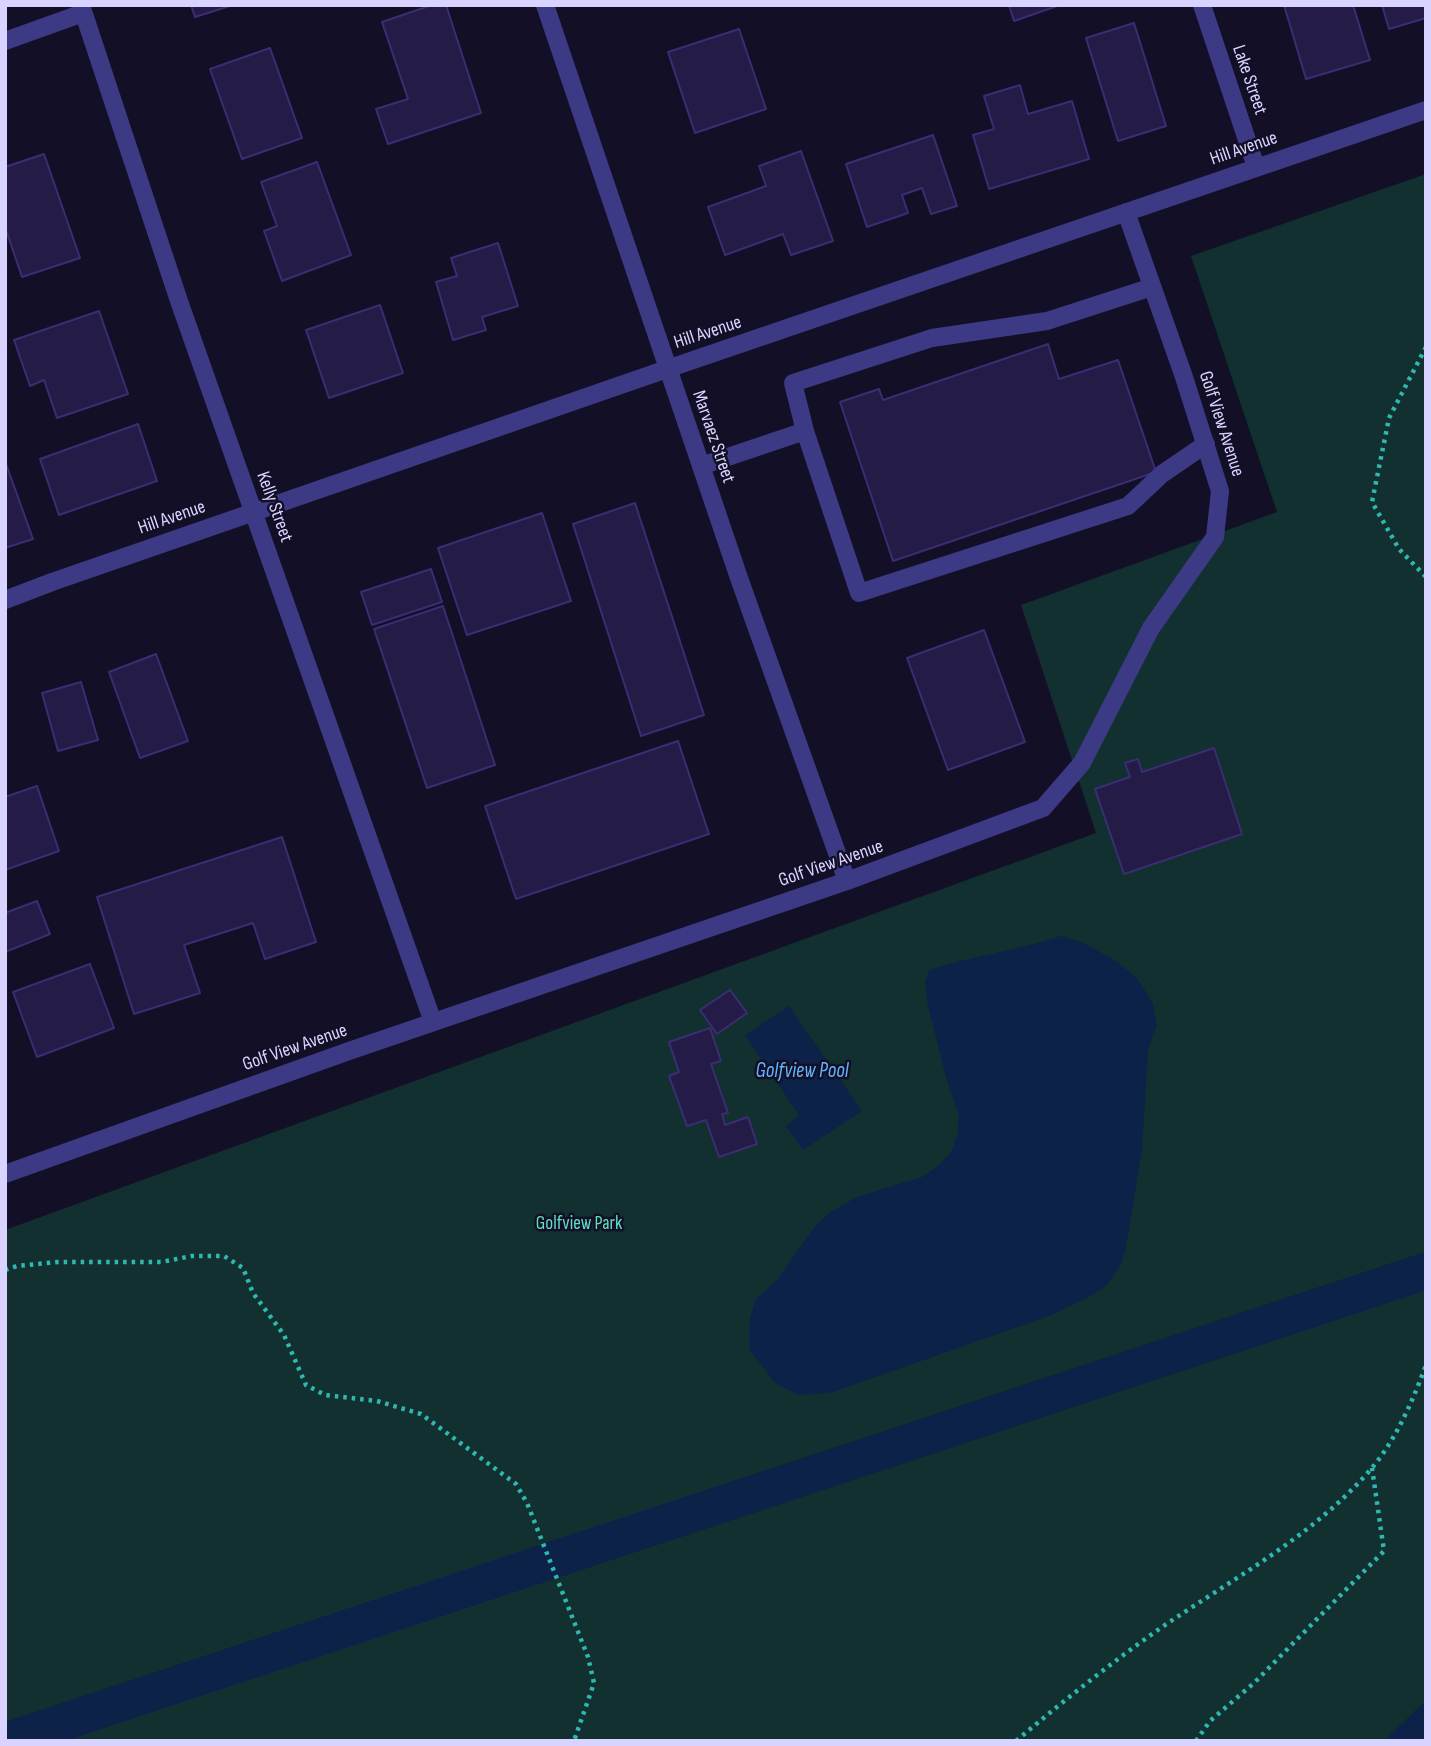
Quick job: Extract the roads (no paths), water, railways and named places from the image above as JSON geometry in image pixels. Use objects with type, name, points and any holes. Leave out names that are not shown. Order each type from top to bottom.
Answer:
[{"type":"street","name":"Marvaez Street","points":[[545,5],[667,369],[847,881]]},
{"type":"street","name":"Lake Street","points":[[1202,5],[1256,167]]},
{"type":"street","points":[[5,41],[82,9]]},
{"type":"street","name":"Kelly Street","points":[[82,9],[178,301],[433,1022]]},
{"type":"street","name":"Hill Avenue","points":[[5,600],[667,369],[1426,110]]},
{"type":"street","name":"Golf View Avenue","points":[[5,1174],[433,1022],[847,881],[1043,808],[1082,763],[1151,628],[1215,537],[1220,491],[1126,212]]},
{"type":"street","points":[[1152,287],[1047,321],[932,338],[793,383],[805,430],[859,593],[1128,506],[1162,474],[1206,444]]},
{"type":"street","points":[[701,466],[805,430]]},
{"type":"water","points":[[1061,936],[1084,943],[1116,961],[1137,978],[1153,1003],[1157,1025],[1148,1050],[1142,1149],[1121,1265],[1106,1286],[1049,1316],[830,1393],[799,1395],[775,1383],[749,1349],[750,1318],[756,1299],[776,1281],[815,1226],[832,1211],[857,1197],[922,1177],[951,1152],[957,1136],[959,1115],[946,1078],[928,1006],[925,983],[929,970]]},
{"type":"water","name":"Golfview Pool","points":[[789,1006],[862,1111],[803,1150],[786,1126],[799,1115],[745,1035]]},
{"type":"water","points":[[1426,1700],[1426,1741],[1384,1741]]},
{"type":"waterway","points":[[6,1741],[1426,1271]]},
{"type":"park label","name":"Golfview Park","points":[[579,1224]]}]
